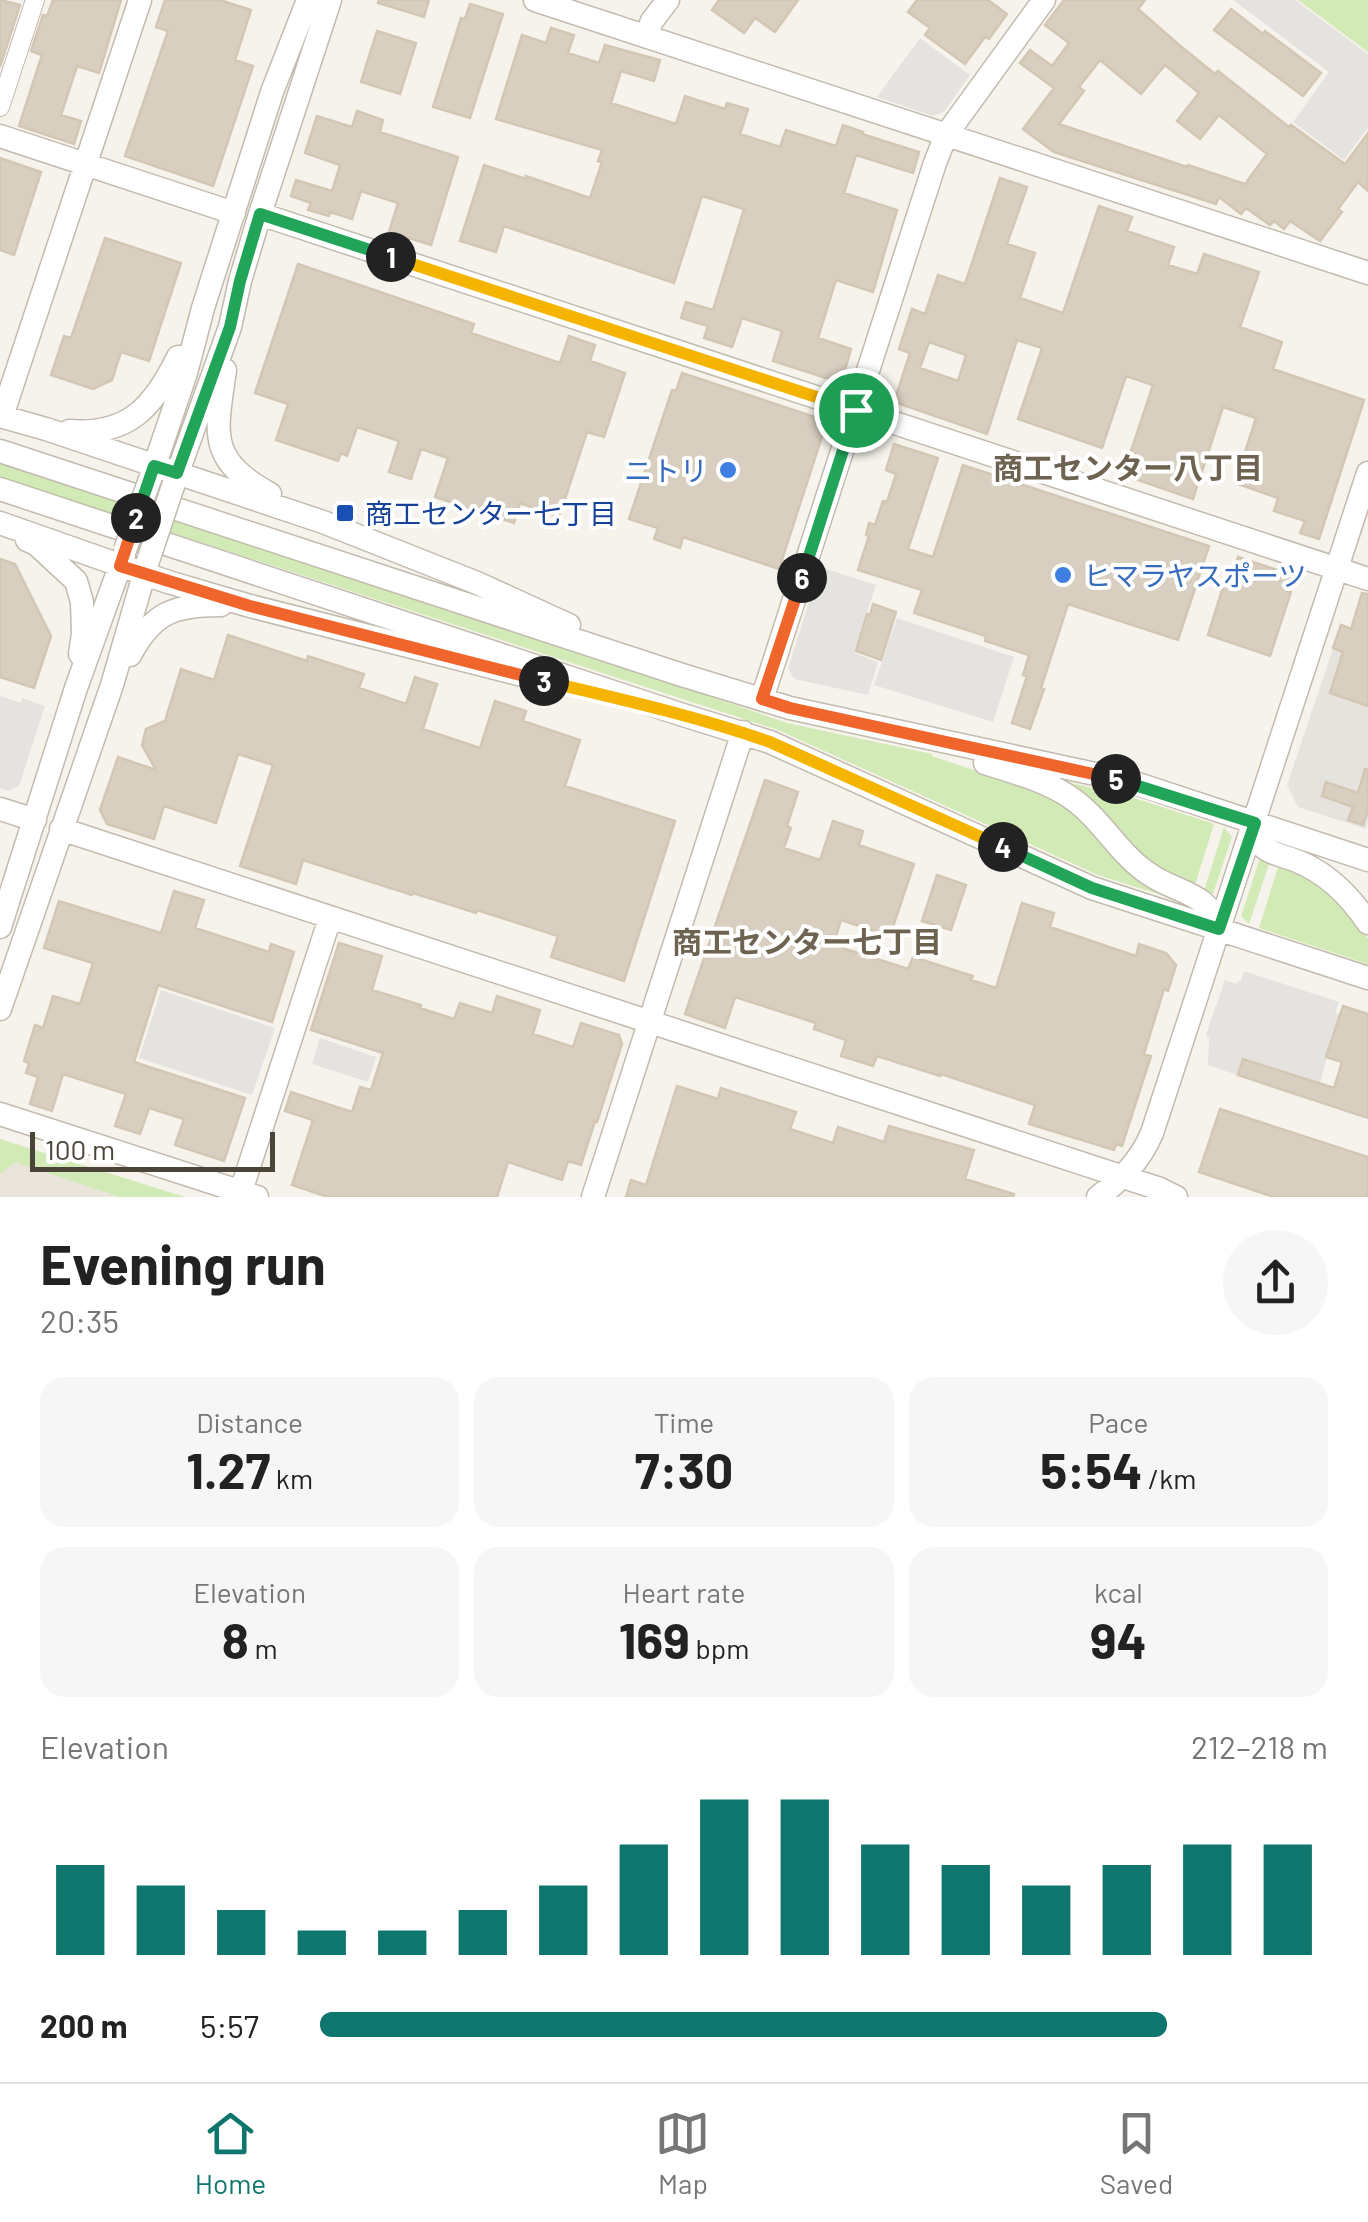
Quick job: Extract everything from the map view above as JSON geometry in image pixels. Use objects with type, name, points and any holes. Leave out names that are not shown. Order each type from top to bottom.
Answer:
[{"type":"street","points":[[0,106],[35,0]]},
{"type":"street","points":[[140,0],[1,416],[46,428],[175,480],[322,522],[477,583],[682,675]]},
{"type":"street","points":[[0,927],[76,688],[186,373],[299,0]]},
{"type":"street","points":[[272,92],[308,0]]},
{"type":"street","points":[[322,522],[248,482],[222,453],[218,424],[240,281],[330,0]]},
{"type":"street","points":[[535,0],[1368,272]]},
{"type":"street","points":[[646,36],[668,0]]},
{"type":"street","points":[[762,699],[935,163],[946,136],[1044,0]]},
{"type":"street","points":[[0,136],[234,213]]},
{"type":"street","points":[[260,214],[1368,578]]},
{"type":"street","points":[[46,428],[81,432],[133,419],[165,384],[204,308]]},
{"type":"street","points":[[0,1009],[112,685],[175,480],[230,327]]},
{"type":"street","points":[[0,450],[790,708],[1132,782],[1368,860]]},
{"type":"street","points":[[1098,1197],[1123,1179],[1152,1134],[1368,473]]},
{"type":"street","points":[[0,489],[683,715]]},
{"type":"street","points":[[0,525],[123,558],[250,606],[743,732],[1092,888],[1368,978]]},
{"type":"street","points":[[0,525],[36,544],[76,582],[82,602],[83,634],[76,688]]},
{"type":"street","points":[[112,685],[142,632],[168,612],[189,605],[250,606]]},
{"type":"street","points":[[593,1197],[743,732]]},
{"type":"street","points":[[901,733],[1062,792],[1094,816],[1134,864],[1206,903],[1219,929]]},
{"type":"street","points":[[0,810],[35,820]]},
{"type":"street","points":[[1255,823],[1254,832],[1263,847],[1322,875],[1352,901],[1368,923]]},
{"type":"street","points":[[60,829],[650,1020],[1176,1197]]},
{"type":"street","points":[[0,1114],[249,1194],[330,918]]},
{"type":"shaded area","points":[[1233,0],[1295,0],[1368,54],[1368,128],[1344,160],[1293,122],[1329,72]]},
{"type":"shaded area","points":[[920,38],[970,75],[944,112],[933,116],[877,97]]},
{"type":"shaded area","points":[[820,567],[876,585],[854,653],[878,662],[868,695],[794,679],[788,668]]},
{"type":"shaded area","points":[[897,618],[1014,657],[993,722],[874,685]]},
{"type":"shaded area","points":[[1341,625],[1368,634],[1366,829],[1298,807],[1287,785]]},
{"type":"shaded area","points":[[0,696],[45,706],[19,786],[8,791],[0,788]]},
{"type":"shaded area","points":[[1244,971],[1339,1002],[1320,1083],[1244,1058],[1237,1075],[1208,1065],[1206,1035],[1225,980],[1237,984]]},
{"type":"shaded area","points":[[161,990],[275,1028],[252,1095],[139,1058]]},
{"type":"shaded area","points":[[320,1038],[376,1057],[368,1082],[312,1064]]},
{"type":"shaded area","points":[[0,1154],[138,1197],[0,1197]]},
{"type":"green space","points":[[1298,0],[1368,0],[1368,52]]},
{"type":"green space","points":[[0,459],[787,723],[932,754],[1055,798],[1174,899],[1098,875],[778,730],[0,477]]},
{"type":"green space","points":[[1066,782],[1125,795],[1214,824],[1194,888],[1162,873]]},
{"type":"green space","points":[[1224,827],[1232,837],[1213,894],[1204,891]]},
{"type":"green space","points":[[1260,858],[1270,861],[1249,924],[1241,916]]},
{"type":"green space","points":[[1279,864],[1312,878],[1345,906],[1368,939],[1368,964],[1259,928]]},
{"type":"green space","points":[[0,1139],[185,1197],[120,1197],[15,1162],[0,1174]]},
{"type":"building","points":[[0,0],[20,5],[0,67]]},
{"type":"building","points":[[53,0],[121,0],[99,73],[77,66],[61,115],[81,121],[74,144],[19,126],[42,55],[31,51],[43,15],[47,16]]},
{"type":"building","points":[[165,0],[220,0],[251,10],[235,60],[253,66],[213,186],[125,156],[168,31],[156,27]]},
{"type":"building","points":[[429,0],[424,17],[378,3]]},
{"type":"building","points":[[719,0],[798,0],[775,32],[755,18],[744,33],[712,10]]},
{"type":"building","points":[[917,0],[988,0],[1007,14],[965,64],[925,35],[930,28],[908,12]]},
{"type":"building","points":[[1064,0],[1145,0],[1138,9],[1178,44],[1345,164],[1368,133],[1368,191],[1358,182],[1320,241],[1290,221],[1284,229],[1274,221],[1270,225],[1246,208],[1241,214],[1219,197],[1216,204],[1054,152],[1023,129],[1054,88],[1020,63],[1030,50],[1052,66],[1069,43],[1045,25]],"holes":[[[1100,60],[1141,94],[1165,65],[1199,93],[1177,121],[1200,139],[1219,115],[1267,154],[1245,184],[1059,124],[1084,91],[1079,87]]]},
{"type":"building","points":[[470,4],[503,14],[470,118],[433,107],[461,18],[465,19]]},
{"type":"building","points":[[1231,9],[1321,73],[1303,96],[1214,30]]},
{"type":"building","points":[[551,28],[574,35],[568,53],[599,63],[605,45],[660,60],[654,81],[621,71],[611,103],[676,124],[685,96],[725,109],[727,103],[748,109],[740,134],[780,147],[786,130],[836,146],[843,125],[919,152],[913,173],[856,155],[844,193],[897,210],[873,292],[836,280],[818,338],[851,349],[843,377],[835,381],[773,361],[782,331],[742,318],[732,347],[704,338],[708,326],[681,318],[686,302],[713,310],[744,209],[702,196],[674,283],[504,226],[496,252],[460,241],[484,165],[590,198],[602,150],[496,119],[522,35],[546,43]]},
{"type":"building","points":[[377,31],[416,43],[400,94],[361,82]]},
{"type":"building","points":[[357,111],[383,120],[380,132],[458,157],[431,245],[389,232],[398,203],[361,191],[352,219],[308,210],[311,203],[291,196],[296,180],[332,191],[340,165],[305,153],[317,116],[352,127]]},
{"type":"building","points":[[0,158],[41,172],[14,255],[0,250]]},
{"type":"building","points":[[1000,178],[1027,187],[1007,244],[1035,253],[1020,298],[1063,313],[1099,206],[1132,217],[1127,231],[1174,247],[1168,265],[1197,274],[1204,254],[1259,272],[1240,327],[1282,342],[1273,369],[1364,400],[1319,539],[1300,533],[1305,521],[1274,511],[1278,498],[1235,483],[1256,418],[1223,407],[1193,499],[1123,475],[1153,385],[1126,376],[1102,448],[1018,419],[1042,348],[1017,340],[987,434],[894,402],[910,353],[899,349],[912,309],[925,314],[938,275],[965,284]],"holes":[[[929,342],[966,355],[958,381],[920,368]]]},
{"type":"building","points":[[105,238],[181,263],[149,361],[121,352],[112,380],[93,389],[51,375],[64,336],[71,338]]},
{"type":"building","points":[[298,264],[474,324],[471,333],[560,363],[569,336],[595,345],[590,361],[625,373],[604,437],[587,432],[559,517],[520,503],[514,523],[435,497],[448,458],[421,449],[411,479],[389,472],[399,441],[357,427],[347,456],[341,453],[338,461],[276,440],[288,404],[255,393]]},
{"type":"building","name":"ニトリ","points":[[682,373],[827,421],[779,569],[683,537],[680,548],[654,539],[658,528],[629,519],[672,390],[676,391]]},
{"type":"building","name":"ヒマラヤスポーツ","points":[[894,444],[938,458],[908,549],[933,557],[963,465],[1209,546],[1178,640],[1068,604],[1030,729],[1012,723],[1027,676],[1023,675],[1029,655],[985,641],[986,636],[914,613],[922,590],[858,570],[869,523],[875,525],[896,474],[886,470]]},
{"type":"building","points":[[1238,557],[1292,575],[1287,591],[1291,592],[1270,656],[1208,635],[1228,571],[1233,573]]},
{"type":"building","points":[[0,559],[15,564],[51,636],[34,688],[0,677]]},
{"type":"building","points":[[1362,593],[1368,594],[1368,706],[1330,693],[1343,652],[1333,648],[1341,625],[1351,629]]},
{"type":"building","points":[[873,604],[896,612],[881,660],[856,651]]},
{"type":"building","points":[[228,635],[307,661],[308,656],[364,674],[359,688],[406,704],[415,677],[437,684],[423,729],[480,748],[495,701],[526,711],[523,721],[580,740],[565,786],[675,821],[624,981],[551,957],[558,936],[477,910],[476,913],[412,895],[303,860],[296,884],[240,866],[273,765],[238,754],[216,823],[164,806],[154,839],[107,824],[100,810],[118,757],[156,770],[142,745],[146,729],[165,721],[181,669],[214,680]]},
{"type":"building","points":[[1365,769],[1368,810],[1363,825],[1348,820],[1353,807],[1322,796],[1326,782],[1358,793]]},
{"type":"building","points":[[765,780],[798,792],[784,848],[820,860],[833,821],[863,831],[859,845],[914,864],[890,936],[841,920],[833,945],[908,969],[913,957],[973,976],[971,980],[996,988],[1022,903],[1054,913],[1050,927],[1136,956],[1139,944],[1166,953],[1176,965],[1168,991],[1164,989],[1144,1054],[1151,1056],[1122,1146],[1116,1144],[1114,1150],[1029,1124],[1035,1105],[941,1074],[877,1056],[873,1066],[841,1056],[846,1040],[814,1029],[816,1023],[735,997],[725,1028],[685,1014]]},
{"type":"building","points":[[937,875],[966,885],[951,930],[922,921]]},
{"type":"building","points":[[174,891],[204,900],[195,928],[269,952],[271,944],[294,952],[272,1022],[158,985],[134,1062],[245,1098],[224,1161],[175,1145],[184,1119],[149,1108],[140,1134],[115,1126],[126,1094],[63,1074],[52,1111],[30,1104],[38,1077],[26,1073],[29,1063],[24,1061],[35,1025],[43,1028],[53,996],[80,1004],[93,963],[44,948],[59,901],[161,933]]},
{"type":"building","points":[[339,943],[382,956],[372,990],[421,1005],[420,1008],[454,1019],[460,1003],[492,1013],[497,996],[540,1010],[533,1034],[573,1047],[581,1023],[619,1035],[622,1044],[581,1165],[568,1161],[562,1180],[508,1162],[497,1197],[328,1197],[292,1185],[313,1120],[285,1111],[291,1092],[352,1112],[360,1087],[371,1090],[383,1053],[311,1030]]},
{"type":"building","points":[[1343,1006],[1368,1014],[1368,1118],[1238,1075],[1243,1059],[1334,1088],[1342,1062],[1326,1057]]},
{"type":"building","points":[[677,1086],[718,1099],[721,1088],[796,1112],[790,1129],[833,1143],[838,1127],[884,1142],[889,1126],[974,1150],[965,1179],[1014,1194],[626,1197],[631,1180],[646,1185]]},
{"type":"building","points":[[1220,1109],[1368,1157],[1368,1197],[1274,1197],[1199,1172]]},
{"type":"place","name":"ニトリ","points":[[728,470]]},
{"type":"place","name":"商工センター七丁目","points":[[345,513]]},
{"type":"place","name":"ヒマラヤスポーツ","points":[[1063,575]]},
{"type":"district","name":"商工センター八丁目","points":[[1128,467]]},
{"type":"district","name":"商工センター七丁目","points":[[807,941]]},
{"type":"route","points":[[260,214],[856,410],[762,699],[1132,782],[1255,823],[1219,929],[1092,888],[743,732],[250,606],[120,566],[154,466],[177,473],[230,327],[260,214]]}]
